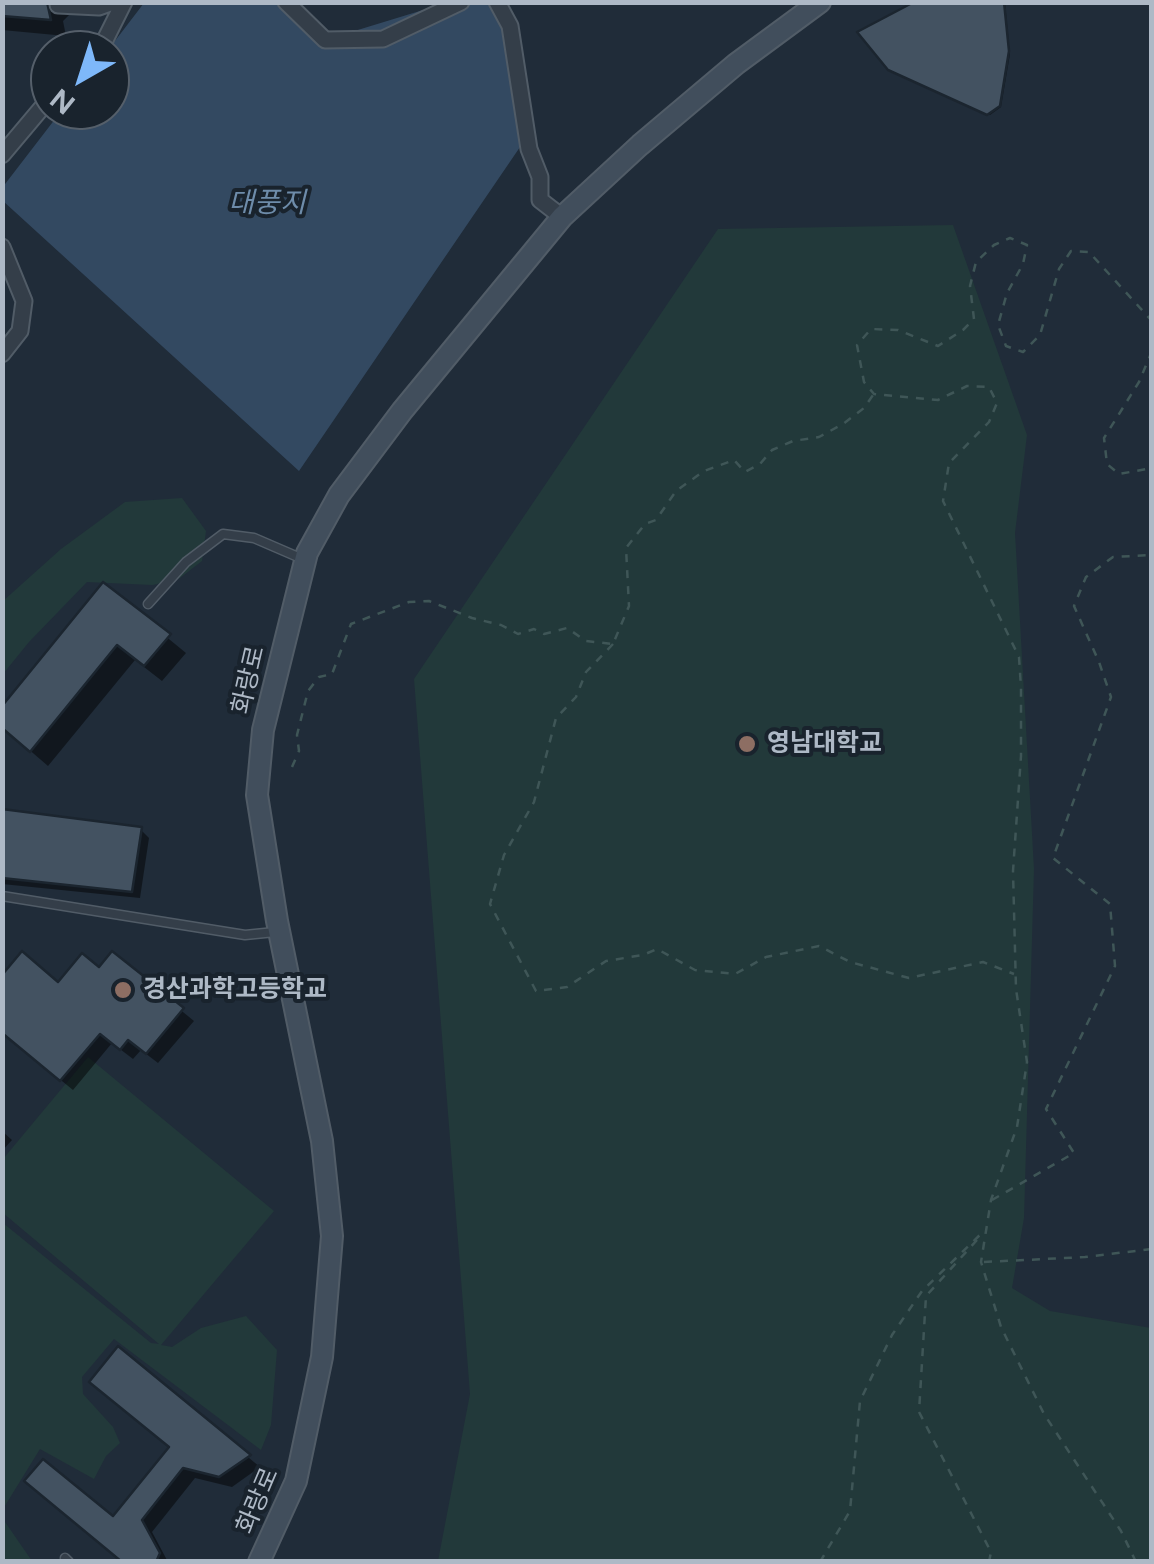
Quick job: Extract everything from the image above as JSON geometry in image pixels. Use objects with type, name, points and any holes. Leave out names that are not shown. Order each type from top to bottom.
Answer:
[{"type":"street","points":[[58,5],[99,7],[112,2]]},
{"type":"street","points":[[110,30],[124,2]]},
{"type":"street","points":[[286,2],[325,40],[384,39],[460,2]]},
{"type":"street","points":[[497,2],[510,26],[529,148],[540,177],[540,200],[562,218]]},
{"type":"street","name":"화랑로","points":[[259,1562],[296,1482],[322,1357],[332,1236],[322,1141],[257,796],[263,730],[305,560],[339,495],[402,411],[562,218],[640,144],[736,64],[820,2]]},
{"type":"street","points":[[2,154],[30,121]]},
{"type":"street","points":[[2,247],[24,301],[20,331],[2,354]]},
{"type":"lane","points":[[148,604],[186,562],[223,534],[254,538],[305,560]]},
{"type":"lane","points":[[2,896],[246,935],[280,932]]},
{"type":"path","points":[[1136,1562],[1121,1530],[1044,1414],[1002,1327],[981,1262],[991,1200],[1017,1127],[1027,1062],[1016,974],[1013,871],[1021,756],[1019,656],[943,501],[949,464],[989,422],[998,403],[989,387],[967,386],[938,400],[874,394],[864,382],[857,345],[870,330],[898,330],[938,346],[963,330],[974,319],[970,286],[976,262],[994,244],[1010,238],[1027,245],[998,325],[1006,346],[1023,352],[1040,335],[1059,270],[1071,251],[1089,252],[1152,321]]},
{"type":"path","points":[[1152,351],[1139,382],[1104,438],[1107,464],[1119,474],[1152,468]]},
{"type":"path","points":[[874,394],[854,416],[819,437],[793,440],[772,450],[760,464],[745,472],[734,460],[704,471],[676,491],[656,520],[645,524],[626,548],[629,606],[613,644],[586,672],[576,697],[556,718],[534,802],[504,855],[490,904],[536,991],[567,987],[606,960],[657,950],[695,970],[735,974],[766,957],[819,946],[850,962],[909,978],[983,962],[1016,974]]},
{"type":"path","points":[[991,1200],[1074,1153],[1046,1109],[1115,966],[1110,904],[1053,858],[1111,697],[1074,606],[1086,577],[1113,558],[1152,555]]},
{"type":"path","points":[[292,767],[299,750],[298,735],[308,691],[318,678],[332,674],[351,624],[409,602],[429,601],[518,634],[534,629],[544,634],[567,628],[586,641],[613,644]]},
{"type":"path","points":[[820,1562],[850,1512],[860,1401],[892,1335],[922,1291],[986,1228]]},
{"type":"path","points":[[986,1228],[926,1296],[919,1412],[991,1552],[989,1562]]},
{"type":"path","points":[[981,1262],[1152,1250]]},
{"type":"green space","name":"영남대학교","points":[[953,225],[1027,435],[1015,533],[1034,869],[1024,1218],[1012,1288],[1050,1311],[1151,1328],[1151,1561],[438,1561],[470,1394],[414,679],[718,229]]},
{"type":"green space","points":[[182,498],[206,531],[202,561],[180,578],[153,585],[87,582],[3,674],[3,601],[61,549],[125,502]]},
{"type":"green space","points":[[88,1057],[274,1211],[161,1345],[172,1347],[201,1328],[246,1316],[277,1350],[271,1425],[261,1450],[114,1339],[82,1377],[83,1394],[113,1427],[120,1443],[106,1456],[94,1479],[40,1449],[3,1509],[3,1223],[151,1343],[159,1344],[3,1213],[3,1159]]},
{"type":"green space","points":[[3,1519],[32,1561],[3,1561]]},
{"type":"water","name":"대풍지","points":[[144,3],[286,3],[325,40],[446,3],[497,3],[533,128],[299,471],[3,201],[2,188],[47,130],[130,130],[130,30],[123,30]]},
{"type":"building","points":[[2,2],[47,2],[51,20],[2,16]]},
{"type":"building","points":[[914,2],[1004,2],[1009,51],[1000,106],[987,115],[888,70],[857,32]]},
{"type":"building","points":[[103,582],[171,634],[144,666],[117,645],[30,752],[2,728],[2,706]]},
{"type":"building","points":[[2,809],[142,827],[132,892],[2,878]]},
{"type":"building","points":[[22,951],[58,982],[82,953],[99,967],[112,951],[184,1008],[146,1054],[128,1040],[120,1050],[100,1034],[60,1081],[2,1033],[2,975]]},
{"type":"building","points":[[118,1346],[251,1455],[219,1477],[183,1468],[142,1520],[160,1553],[156,1562],[122,1562],[24,1481],[43,1459],[113,1516],[169,1447],[89,1382]]},
{"type":"place","name":"영남대학교","points":[[747,744]]},
{"type":"place","name":"경산과학고등학교","points":[[123,990]]}]
